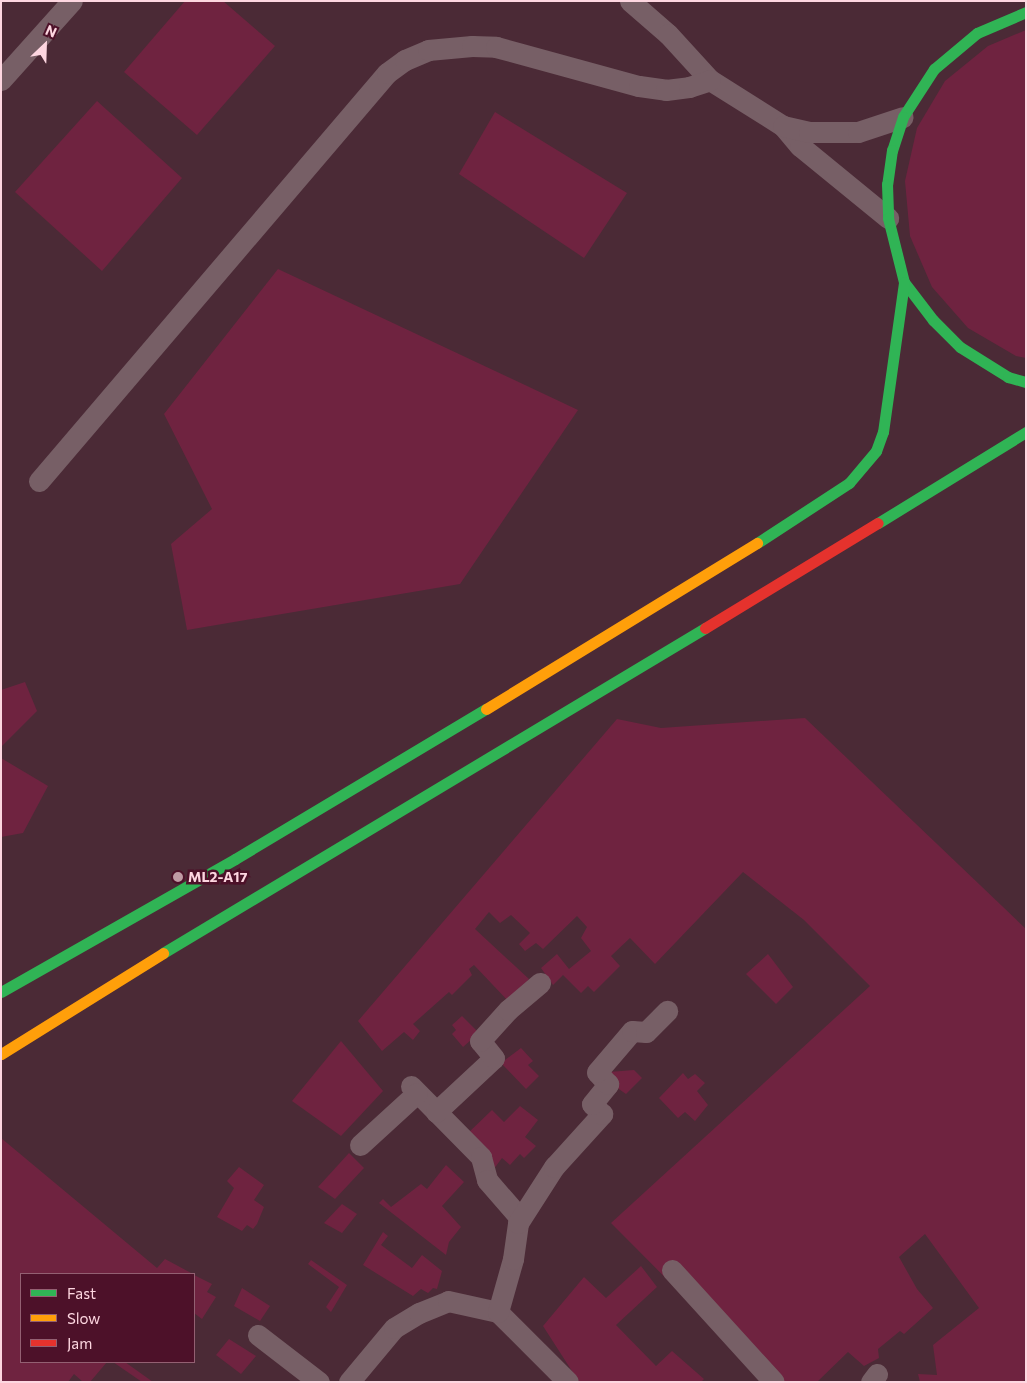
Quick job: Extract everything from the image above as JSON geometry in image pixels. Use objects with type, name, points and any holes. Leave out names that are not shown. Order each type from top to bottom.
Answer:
[{"type":"highway","points":[[1,992],[235,859],[696,582],[849,483],[876,450],[883,432],[904,282],[888,218],[887,184],[892,150],[903,117],[934,69],[977,33],[1026,12]]},
{"type":"highway","points":[[904,282],[932,320],[960,347],[1008,377],[1026,382]]},
{"type":"highway","points":[[1,1054],[268,888],[730,613],[1026,432]]},
{"type":"street","points":[[1,80],[72,1]]},
{"type":"street","points":[[630,1],[668,34],[710,80],[783,126],[800,146],[888,218]]},
{"type":"street","points":[[39,481],[387,73],[405,60],[428,50],[472,46],[496,48],[638,86],[674,89],[710,80]]},
{"type":"street","points":[[783,126],[809,132],[858,132],[903,117]]},
{"type":"street","points":[[436,1112],[494,1058],[480,1041],[508,1010],[540,984]]},
{"type":"street","points":[[498,1312],[513,1259],[520,1218],[554,1167],[602,1114],[592,1104],[608,1084],[597,1072],[632,1030],[646,1032],[667,1011]]},
{"type":"street","points":[[360,1145],[413,1089],[480,1157],[487,1180],[520,1218]]},
{"type":"street","points":[[672,1270],[774,1382]]},
{"type":"street","points":[[349,1382],[394,1328],[448,1301],[498,1312],[568,1382]]},
{"type":"street","points":[[258,1335],[318,1382]]},
{"type":"shaded area","points":[[185,1],[223,1],[275,46],[197,135],[124,72]]},
{"type":"shaded area","points":[[1026,30],[1026,358],[1016,356],[968,328],[932,287],[910,236],[905,181],[917,128],[945,81],[988,46]]},
{"type":"shaded area","points":[[97,101],[182,178],[102,271],[15,192]]},
{"type":"shaded area","points":[[495,112],[627,193],[584,258],[459,174]]},
{"type":"shaded area","points":[[278,269],[578,410],[460,584],[187,630],[171,544],[212,509],[164,414]]},
{"type":"shaded area","points":[[25,682],[37,711],[1,747],[1,690]]},
{"type":"shaded area","points":[[805,718],[1026,929],[1026,1379],[1022,1382],[920,1382],[918,1374],[937,1375],[933,1345],[979,1308],[925,1234],[899,1257],[917,1289],[933,1308],[904,1334],[900,1331],[878,1349],[879,1358],[864,1366],[848,1352],[817,1382],[778,1382],[762,1375],[611,1223],[870,986],[804,920],[743,872],[655,964],[630,938],[611,956],[620,966],[594,992],[588,986],[581,993],[563,975],[553,985],[541,968],[557,954],[569,969],[591,951],[581,938],[587,927],[577,916],[543,949],[536,943],[525,951],[519,944],[530,933],[511,915],[500,923],[489,912],[475,929],[529,979],[509,1002],[474,965],[469,969],[472,975],[452,995],[449,992],[413,1024],[420,1031],[413,1040],[404,1032],[382,1051],[358,1021],[617,719],[661,728]]},
{"type":"shaded area","points":[[1,758],[48,786],[23,833],[1,837]]},
{"type":"shaded area","points":[[768,954],[793,987],[776,1004],[746,974]]},
{"type":"shaded area","points":[[462,1016],[479,1033],[463,1047],[452,1034],[456,1030],[452,1025]]},
{"type":"shaded area","points":[[341,1041],[383,1091],[341,1136],[292,1101]]},
{"type":"shaded area","points":[[521,1048],[533,1061],[528,1065],[539,1076],[526,1089],[501,1063]]},
{"type":"shaded area","points":[[634,1070],[642,1078],[626,1094],[613,1085],[609,1072]]},
{"type":"shaded area","points":[[683,1073],[688,1079],[695,1074],[705,1083],[697,1091],[708,1105],[695,1121],[685,1112],[678,1118],[659,1098]]},
{"type":"shaded area","points":[[520,1106],[538,1120],[525,1137],[536,1146],[524,1158],[520,1154],[510,1165],[502,1158],[490,1174],[467,1134],[492,1110],[504,1122]]},
{"type":"shaded area","points":[[1,1138],[157,1268],[165,1259],[191,1273],[20,1273],[20,1363],[106,1363],[90,1382],[83,1382],[74,1374],[68,1382],[1,1382]]},
{"type":"shaded area","points":[[349,1153],[364,1168],[335,1199],[318,1187]]},
{"type":"shaded area","points":[[446,1165],[464,1182],[442,1206],[461,1227],[449,1242],[446,1255],[379,1203],[383,1199],[391,1207],[421,1184],[427,1189]]},
{"type":"shaded area","points":[[239,1167],[264,1185],[254,1200],[264,1207],[257,1224],[253,1229],[247,1225],[242,1231],[217,1217],[234,1188],[227,1181]]},
{"type":"shaded area","points":[[342,1204],[357,1214],[342,1233],[324,1223]]},
{"type":"shaded area","points":[[383,1232],[388,1236],[381,1245],[412,1268],[422,1255],[442,1271],[437,1289],[433,1288],[428,1293],[421,1289],[413,1296],[363,1265]]},
{"type":"shaded area","points":[[311,1260],[347,1285],[331,1312],[326,1307],[339,1287],[308,1264]]},
{"type":"shaded area","points":[[641,1266],[657,1287],[616,1325],[656,1366],[672,1351],[704,1379],[701,1382],[579,1382],[543,1326],[584,1277],[606,1298]]},
{"type":"shaded area","points":[[195,1276],[212,1284],[207,1292],[216,1297],[202,1319],[195,1314]]},
{"type":"shaded area","points":[[242,1288],[270,1306],[260,1321],[234,1306]]},
{"type":"shaded area","points":[[229,1339],[256,1356],[241,1374],[216,1355]]},
{"type":"shaded area","points":[[114,1363],[126,1363],[153,1382],[142,1382]]},
{"type":"traffic: fast","points":[[1026,12],[977,33],[934,69],[903,117],[892,150],[887,184],[888,218],[904,282],[933,320],[960,347],[1008,377],[1026,382]]},
{"type":"traffic: fast","points":[[757,543],[849,483],[876,451],[883,432],[904,282]]},
{"type":"traffic: fast","points":[[878,523],[1026,432]]},
{"type":"traffic: fast","points":[[163,953],[705,628]]},
{"type":"traffic: fast","points":[[1,992],[235,859],[486,709]]},
{"type":"traffic: slow","points":[[486,709],[757,543]]},
{"type":"traffic: slow","points":[[1,1054],[163,953]]},
{"type":"traffic: jam","points":[[705,628],[878,523]]},
{"type":"place","name":"ML2-A17","points":[[178,877]]}]
